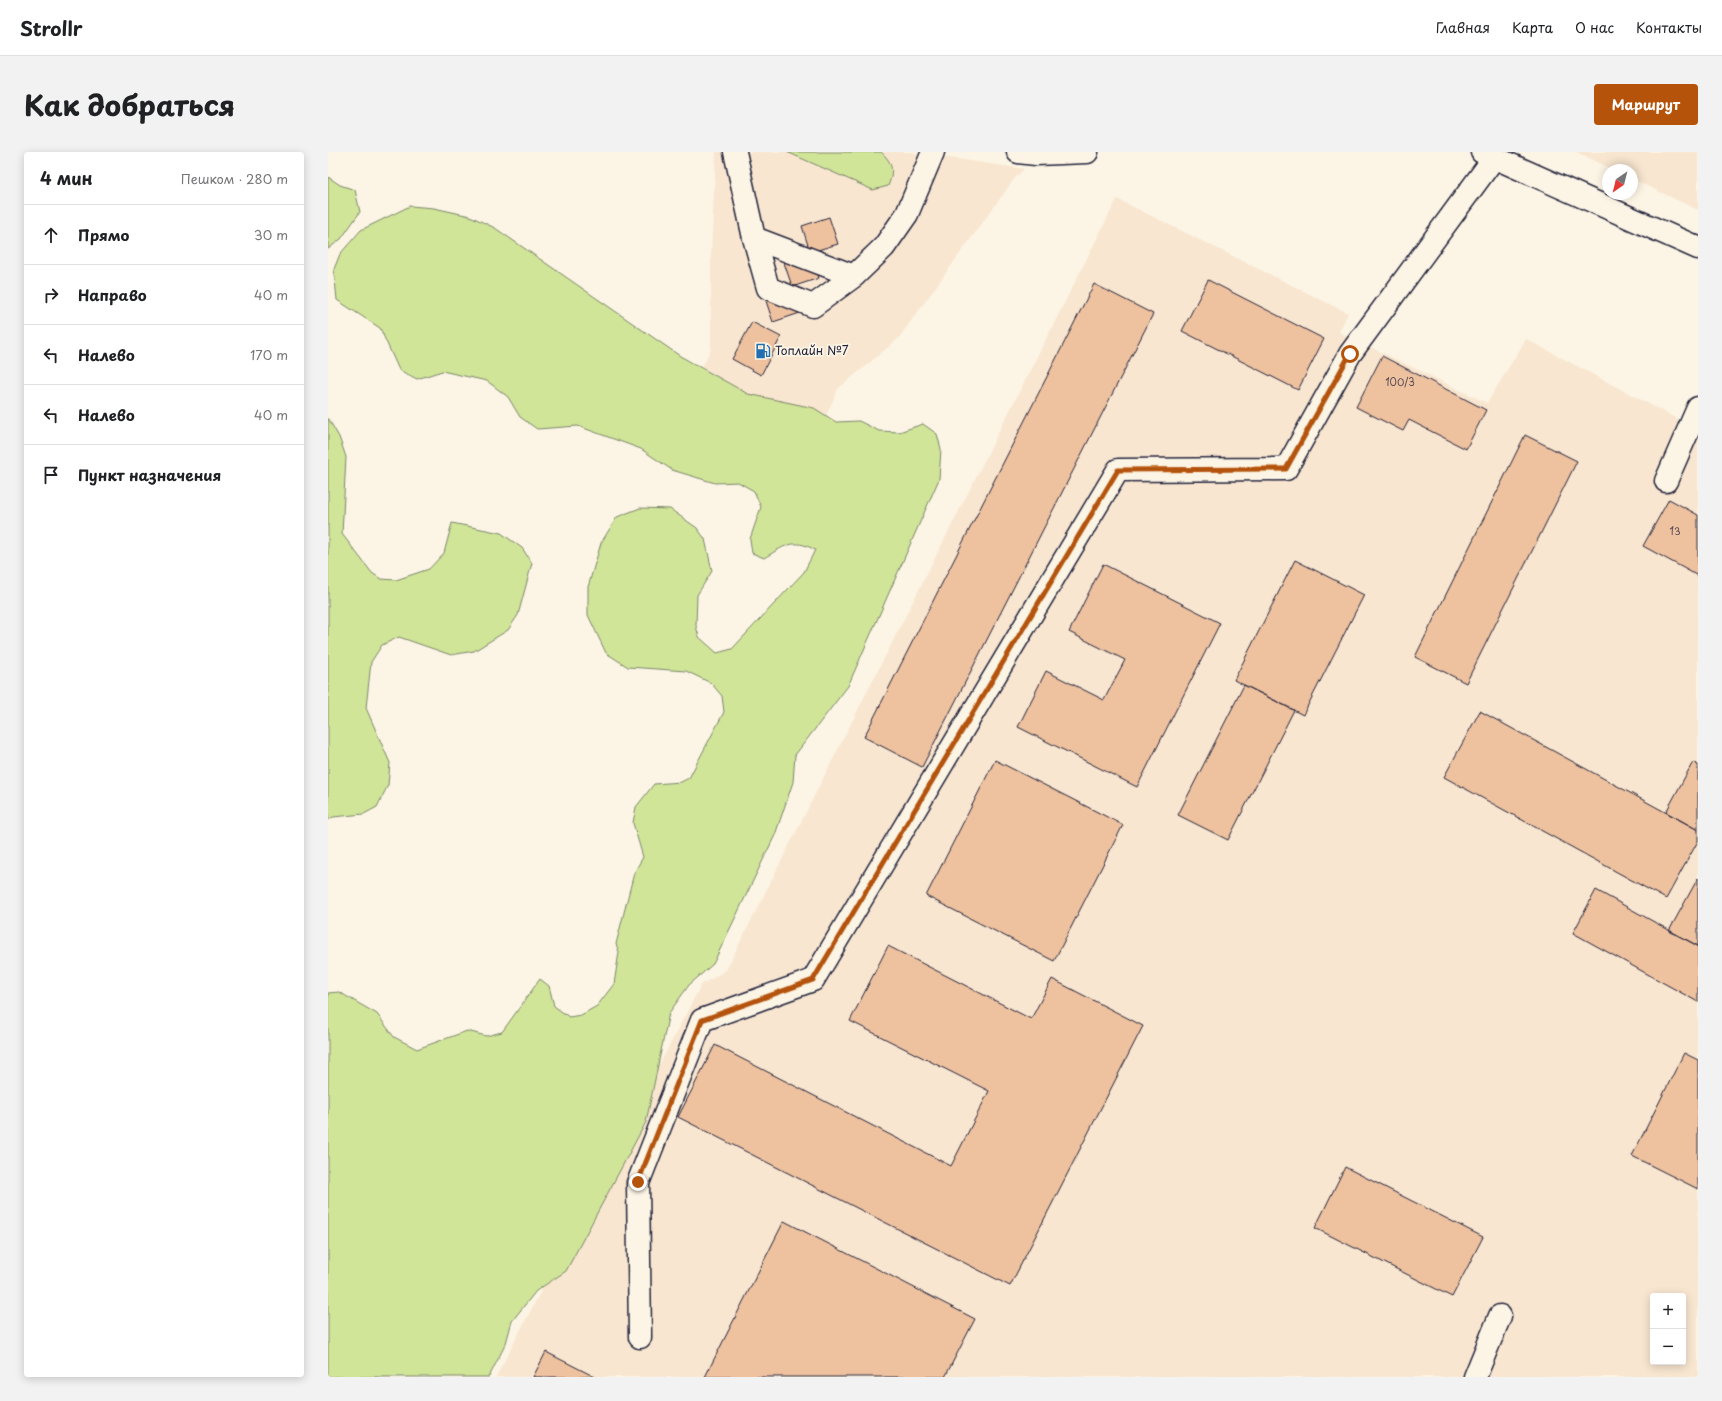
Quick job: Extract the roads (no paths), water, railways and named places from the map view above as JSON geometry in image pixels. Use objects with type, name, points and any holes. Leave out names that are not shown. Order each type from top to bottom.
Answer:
[{"type":"street","points":[[735,152],[754,238],[768,288],[813,306],[854,276],[884,247],[908,214],[933,152]]},
{"type":"street","points":[[1018,152],[1036,154],[1087,152]]},
{"type":"street","points":[[640,1337],[638,1182],[702,1020],[813,980],[1118,470],[1286,469],[1350,354],[1488,155],[1517,159],[1698,248]]},
{"type":"street","points":[[754,238],[854,276]]},
{"type":"street","points":[[1666,481],[1698,408]]},
{"type":"street","points":[[1475,1377],[1500,1316]]},
{"type":"place","name":"Топлайн №7","points":[[763,351]]}]
